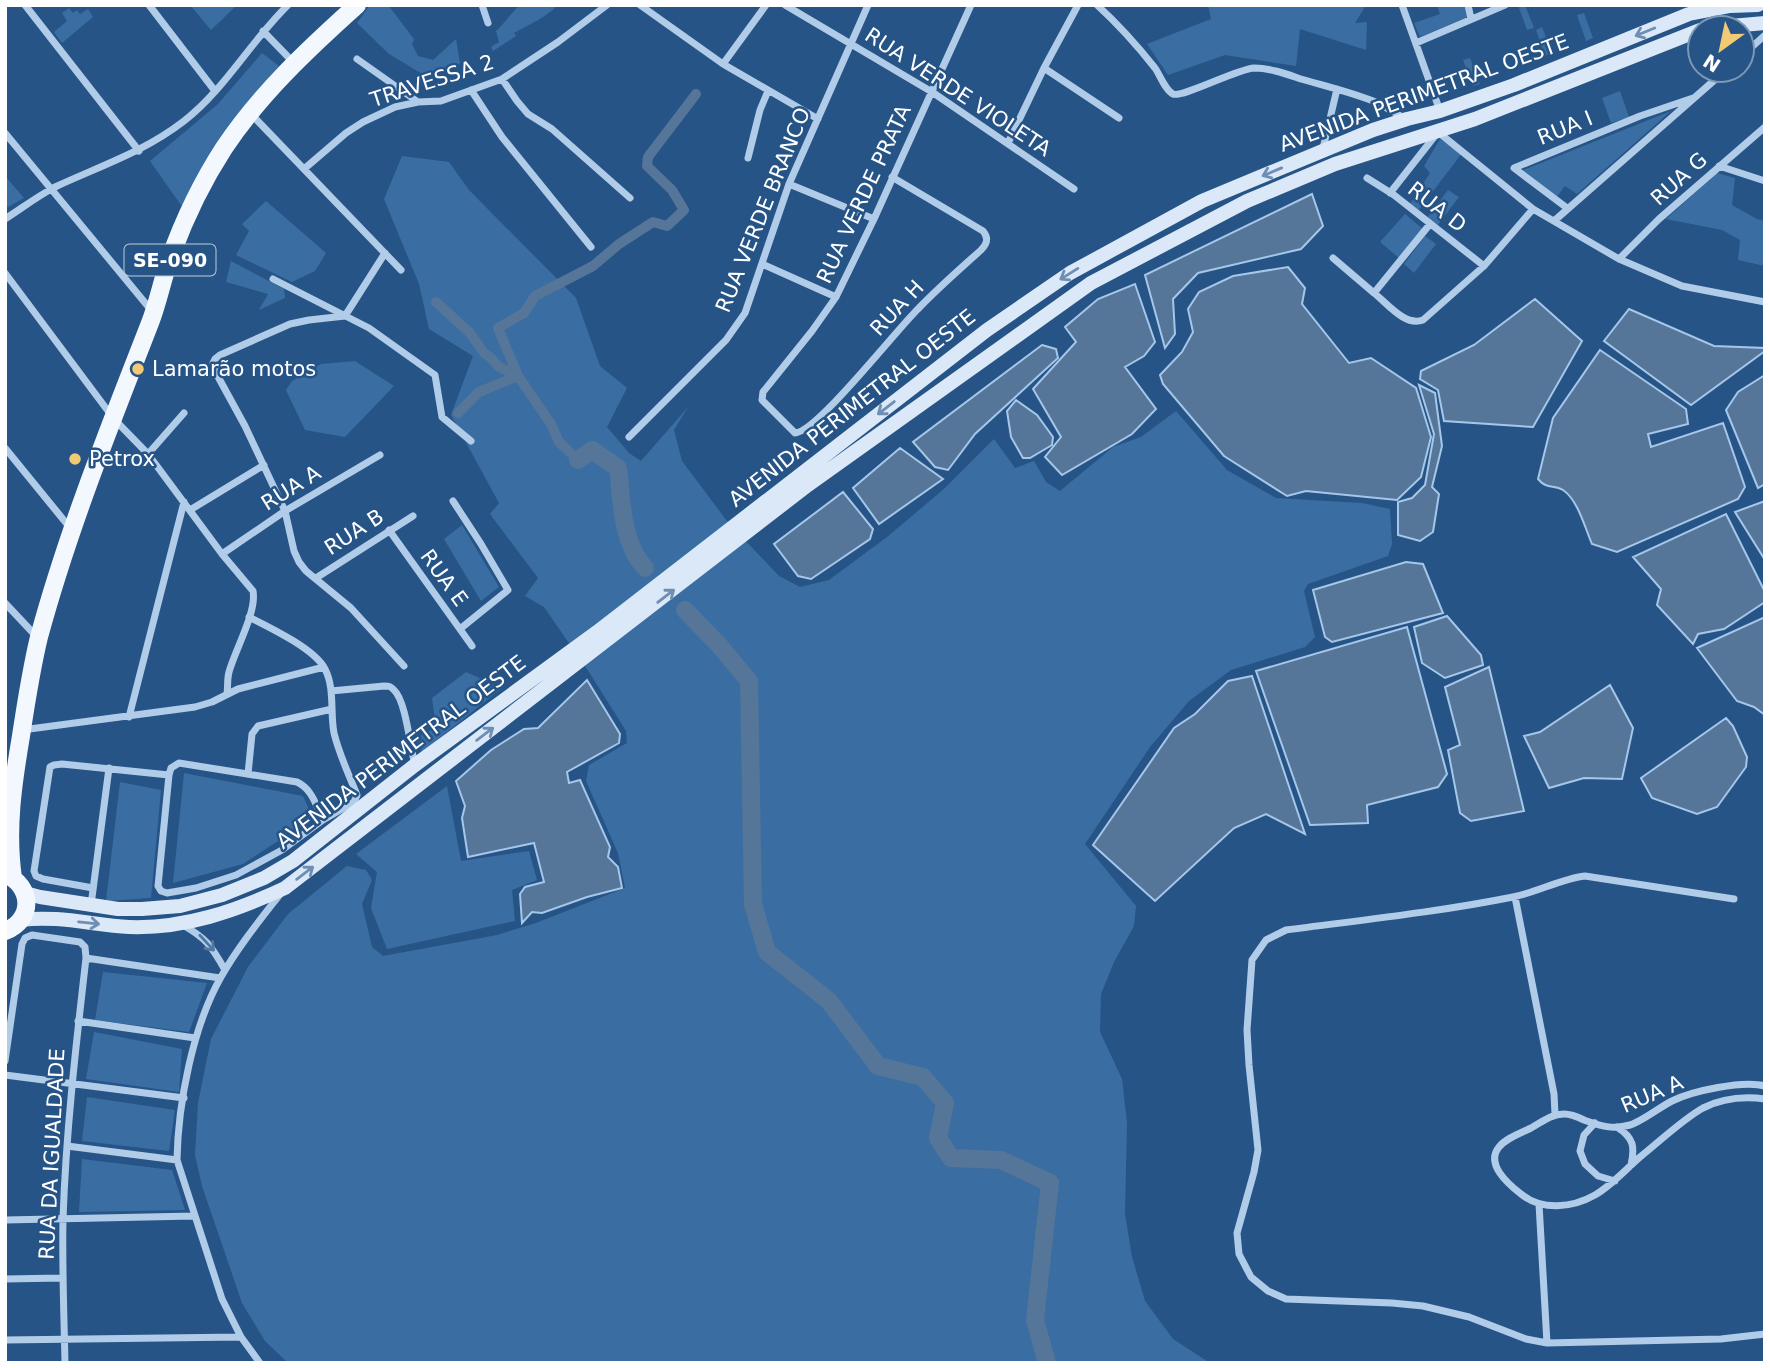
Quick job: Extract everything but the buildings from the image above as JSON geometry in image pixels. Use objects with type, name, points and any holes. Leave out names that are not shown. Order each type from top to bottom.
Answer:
[{"type":"main road","name":"SE-090","points":[[25,894],[18,882],[9,876],[11,864],[7,824],[18,742],[39,639],[72,530],[154,313],[167,268],[197,195],[224,148],[250,113],[294,63],[357,5]]},
{"type":"main road","name":"AVENIDA PERIMETRAL OESTE","points":[[25,894],[118,909],[142,909],[180,906],[222,895],[254,882],[293,861],[415,765],[597,632],[987,330],[1070,273],[1202,201],[1373,130],[1440,111],[1514,85],[1687,10],[1758,5]]},
{"type":"main road","name":"AVENIDA PERIMETRAL OESTE","points":[[21,919],[39,917],[131,927],[180,924],[248,905],[285,888],[808,485],[1091,283],[1247,201],[1335,164],[1475,119],[1686,39]]},
{"type":"main road","points":[[5,931],[17,925],[21,919],[26,907],[25,894]]},
{"type":"street","points":[[25,5],[139,151]]},
{"type":"street","points":[[149,5],[215,92]]},
{"type":"street","points":[[5,219],[52,189],[139,151],[182,123],[215,92],[263,31],[288,5]]},
{"type":"street","points":[[482,5],[488,23]]},
{"type":"street","name":"TRAVESSA 2","points":[[304,169],[363,122],[403,104],[435,102],[502,79],[607,5]]},
{"type":"street","points":[[640,5],[723,64],[818,119]]},
{"type":"street","points":[[723,64],[766,5]]},
{"type":"street","name":"RUA VERDE VIOLETA","points":[[785,5],[932,92],[1073,189]]},
{"type":"street","name":"RUA VERDE BRANCO","points":[[629,436],[734,330],[745,313],[789,184],[868,5]]},
{"type":"street","name":"RUA VERDE PRATA","points":[[768,384],[836,297],[971,5]]},
{"type":"street","points":[[1008,143],[1078,5]]},
{"type":"street","points":[[1097,5],[1126,33],[1168,90],[1176,95],[1221,77],[1255,68],[1337,89],[1374,102],[1406,119]]},
{"type":"street","points":[[1402,5],[1440,111]]},
{"type":"street","points":[[1468,5],[1471,19]]},
{"type":"street","points":[[1416,43],[1505,5]]},
{"type":"street","points":[[263,31],[294,63]]},
{"type":"street","points":[[357,59],[418,102]]},
{"type":"street","points":[[1044,68],[1119,118]]},
{"type":"street","points":[[502,79],[528,114],[552,129],[630,198]]},
{"type":"street","points":[[1554,221],[1710,84]]},
{"type":"street","points":[[1324,144],[1337,89]]},
{"type":"street","points":[[471,90],[502,137],[591,247]]},
{"type":"street","points":[[748,158],[760,110],[768,91]]},
{"type":"street","name":"RUA I","points":[[1567,208],[1514,168],[1693,97]]},
{"type":"street","points":[[250,113],[401,270]]},
{"type":"street","name":"RUA G","points":[[1619,260],[1659,219],[1765,127]]},
{"type":"street","points":[[1390,193],[1438,132],[1533,209],[1619,260],[1682,286],[1765,302]]},
{"type":"street","points":[[5,133],[154,313]]},
{"type":"street","points":[[1719,166],[1765,181]]},
{"type":"street","name":"RUA H","points":[[768,384],[762,394],[762,400],[793,432],[804,431],[824,413],[917,310],[985,245],[987,238],[983,232],[892,177]]},
{"type":"street","name":"RUA D","points":[[1367,178],[1484,266]]},
{"type":"street","points":[[789,184],[874,219]]},
{"type":"street","points":[[1333,258],[1408,320],[1418,322],[1435,311],[1484,266],[1533,209]]},
{"type":"street","points":[[1374,293],[1430,224]]},
{"type":"street","points":[[345,316],[385,253]]},
{"type":"street","points":[[762,264],[836,297]]},
{"type":"street","points":[[5,273],[114,419],[148,454],[254,593],[228,674],[227,694]]},
{"type":"street","points":[[273,279],[384,337],[435,375],[442,417],[471,441]]},
{"type":"street","points":[[345,316],[290,324],[220,355],[213,363],[285,511],[296,556],[302,567],[351,608],[404,666]]},
{"type":"street","points":[[148,454],[184,414]]},
{"type":"street","points":[[5,448],[72,530]]},
{"type":"street","name":"RUA A","points":[[222,554],[285,511],[380,455]]},
{"type":"street","points":[[190,510],[264,465]]},
{"type":"street","points":[[453,501],[508,590],[460,629]]},
{"type":"street","points":[[129,717],[184,502]]},
{"type":"street","name":"RUA B","points":[[316,578],[412,516]]},
{"type":"street","name":"RUA E","points":[[388,530],[472,646]]},
{"type":"street","points":[[5,604],[39,639]]},
{"type":"street","points":[[248,617],[298,645],[324,667],[331,691],[336,738],[357,795],[354,802],[323,820],[282,850],[236,875],[196,888],[167,893],[161,891],[158,886],[169,775],[171,768],[179,763],[297,782],[310,792],[323,820]]},
{"type":"street","points":[[18,742],[129,717],[195,707],[238,689],[324,667]]},
{"type":"street","points":[[331,691],[385,686],[395,691],[405,716],[415,765]]},
{"type":"street","points":[[248,774],[252,734],[258,726],[332,709]]},
{"type":"street","points":[[93,888],[36,876],[34,870],[50,767],[62,764],[169,775]]},
{"type":"street","points":[[91,905],[109,768]]},
{"type":"street","points":[[1734,899],[1585,876],[1570,878],[1515,897],[1447,909],[1286,930],[1266,940],[1252,960],[1247,1030],[1258,1150],[1237,1233],[1239,1254],[1251,1277],[1268,1291],[1286,1299],[1423,1306],[1469,1317],[1526,1339],[1547,1343],[1721,1339],[1765,1334]]},
{"type":"street","points":[[260,1363],[241,1337],[222,1299],[177,1160],[177,1138],[195,1038],[220,978],[248,935],[285,888]]},
{"type":"street","points":[[1515,897],[1555,1094],[1555,1114],[1505,1141],[1497,1148],[1494,1160],[1497,1171],[1506,1180],[1522,1195],[1539,1204],[1547,1343]]},
{"type":"street","points":[[180,924],[200,935],[212,947],[225,970]]},
{"type":"street","name":"RUA DA IGUALDADE","points":[[5,1061],[22,944],[32,935],[79,942],[85,947],[86,958],[71,1084],[63,1218],[65,1363]]},
{"type":"street","points":[[86,958],[220,978]]},
{"type":"street","points":[[78,1021],[195,1038]]},
{"type":"street","points":[[5,1075],[184,1098]]},
{"type":"street","name":"RUA A","points":[[1555,1114],[1569,1114],[1608,1128],[1633,1125],[1674,1100],[1737,1084],[1765,1086]]},
{"type":"street","name":"RUA A","points":[[1539,1204],[1558,1206],[1576,1203],[1595,1195],[1702,1109],[1725,1099],[1765,1099]]},
{"type":"street","points":[[1595,1123],[1584,1135],[1580,1151],[1585,1164],[1598,1176],[1615,1181]]},
{"type":"street","points":[[1629,1138],[1633,1125]]},
{"type":"street","points":[[1617,1127],[1629,1138],[1634,1150],[1631,1166]]},
{"type":"street","points":[[67,1146],[177,1160]]},
{"type":"street","points":[[1634,1150],[1653,1148]]},
{"type":"street","points":[[5,1220],[194,1216]]},
{"type":"street","points":[[5,1279],[62,1278]]},
{"type":"street","points":[[5,1340],[241,1337]]},
{"type":"shaded area","points":[[190,5],[237,5],[211,30]]},
{"type":"shaded area","points":[[370,5],[388,5],[414,39],[412,44],[418,56],[433,60],[456,39],[460,63],[434,81],[389,54],[357,23]]},
{"type":"shaded area","points":[[520,5],[557,5],[544,16],[514,33],[516,36],[493,51],[491,47],[499,42],[496,31]]},
{"type":"shaded area","points":[[1208,5],[1366,5],[1355,23],[1367,22],[1366,50],[1300,29],[1296,66],[1225,55],[1168,75],[1147,44],[1211,19]]},
{"type":"shaded area","points":[[1437,5],[1466,5],[1467,17],[1420,37],[1414,23],[1440,14]]},
{"type":"shaded area","points":[[1518,5],[1525,5],[1534,28],[1527,30]]},
{"type":"shaded area","points":[[69,8],[73,13],[77,10],[80,14],[88,9],[93,17],[62,43],[54,32],[67,21],[62,13]]},
{"type":"shaded area","points":[[1584,13],[1593,38],[1586,41],[1577,15]]},
{"type":"shaded area","points":[[1542,27],[1552,53],[1545,56],[1536,30]]},
{"type":"shaded area","points":[[262,53],[279,66],[214,153],[183,208],[150,161],[218,104]]},
{"type":"shaded area","points":[[1470,58],[1480,84],[1473,86],[1463,60]]},
{"type":"shaded area","points":[[1620,91],[1629,117],[1611,123],[1602,98]]},
{"type":"shaded area","points":[[1671,111],[1577,194],[1565,186],[1556,198],[1521,171]]},
{"type":"shaded area","points":[[1440,139],[1462,153],[1419,210],[1410,204],[1430,173],[1424,166]]},
{"type":"shaded area","points":[[402,156],[449,162],[469,190],[576,298],[600,366],[627,388],[607,427],[629,453],[641,461],[688,407],[674,430],[682,461],[727,521],[779,576],[800,587],[829,580],[887,537],[944,489],[994,439],[1015,468],[1034,461],[1046,482],[1060,491],[1113,447],[1141,437],[1176,411],[1227,470],[1276,498],[1362,503],[1390,509],[1392,544],[1388,556],[1308,584],[1304,591],[1315,637],[1305,647],[1231,670],[1189,701],[1150,747],[1085,844],[1136,906],[1134,926],[1114,962],[1101,994],[1100,1032],[1122,1079],[1127,1123],[1125,1214],[1132,1257],[1145,1301],[1173,1339],[1210,1363],[288,1363],[265,1341],[242,1303],[202,1186],[195,1155],[198,1103],[211,1039],[248,967],[288,914],[347,866],[366,870],[372,880],[362,904],[372,947],[383,956],[497,935],[536,923],[625,888],[618,853],[586,781],[589,765],[627,743],[626,731],[544,607],[525,596],[538,578],[490,514],[499,503],[451,415],[473,356],[429,329],[419,284],[384,199]]},
{"type":"shaded area","points":[[1717,173],[1735,178],[1732,205],[1765,221],[1765,266],[1738,260],[1740,240],[1722,230],[1666,219]]},
{"type":"shaded area","points":[[5,176],[24,198],[8,207],[5,204]]},
{"type":"shaded area","points":[[1448,190],[1459,197],[1437,226],[1427,218]]},
{"type":"shaded area","points":[[1312,194],[1323,226],[1301,249],[1198,273],[1173,299],[1175,334],[1165,348],[1145,275]]},
{"type":"shaded area","points":[[266,201],[326,253],[315,271],[292,282],[236,255],[249,231],[242,224]]},
{"type":"shaded area","points":[[1405,214],[1423,229],[1399,258],[1380,242]]},
{"type":"shaded area","points":[[1425,236],[1436,244],[1414,273],[1404,264]]},
{"type":"shaded area","points":[[231,261],[284,289],[285,298],[259,310],[268,294],[226,282]]},
{"type":"shaded area","points":[[1288,267],[1305,288],[1302,304],[1349,363],[1371,358],[1416,388],[1431,437],[1421,477],[1397,500],[1306,491],[1287,496],[1224,456],[1163,384],[1160,375],[1182,352],[1193,332],[1188,309],[1199,292],[1233,276]]},
{"type":"shaded area","points":[[1135,284],[1155,342],[1144,356],[1125,367],[1156,409],[1132,434],[1062,475],[1045,457],[1061,437],[1033,389],[1076,342],[1065,327],[1098,299]]},
{"type":"shaded area","points":[[1535,299],[1582,341],[1533,427],[1444,421],[1438,390],[1420,379],[1421,371],[1474,345]]},
{"type":"shaded area","points":[[1629,309],[1714,346],[1765,348],[1765,351],[1691,405],[1604,341]]},
{"type":"shaded area","points":[[1042,345],[1056,349],[1058,358],[975,434],[948,470],[935,467],[913,442]]},
{"type":"shaded area","points":[[1600,350],[1686,409],[1688,424],[1648,434],[1651,447],[1723,423],[1745,487],[1738,499],[1617,552],[1592,544],[1577,507],[1568,495],[1560,488],[1544,485],[1538,479],[1553,418]]},
{"type":"shaded area","points":[[355,361],[394,386],[345,437],[305,430],[286,390],[292,381],[321,364]]},
{"type":"shaded area","points":[[1765,375],[1765,484],[1758,488],[1726,410],[1738,392]]},
{"type":"shaded area","points":[[1419,385],[1435,393],[1442,446],[1432,487],[1439,494],[1433,532],[1420,541],[1398,535],[1398,502],[1412,498],[1425,485],[1434,434]]},
{"type":"shaded area","points":[[1016,400],[1037,415],[1053,437],[1052,445],[1030,458],[1023,458],[1011,437],[1007,411]]},
{"type":"shaded area","points":[[900,448],[943,479],[879,524],[853,488]]},
{"type":"shaded area","points":[[843,492],[873,529],[870,539],[811,579],[798,576],[774,544]]},
{"type":"shaded area","points":[[1765,501],[1765,560],[1735,512]]},
{"type":"shaded area","points":[[1726,514],[1765,592],[1765,602],[1724,629],[1698,634],[1693,644],[1657,605],[1661,589],[1633,557]]},
{"type":"shaded area","points":[[462,525],[499,587],[481,601],[444,539]]},
{"type":"shaded area","points":[[1406,562],[1423,564],[1443,613],[1332,642],[1325,637],[1313,590]]},
{"type":"shaded area","points":[[1447,616],[1481,655],[1483,665],[1445,678],[1422,663],[1414,627]]},
{"type":"shaded area","points":[[1765,617],[1765,715],[1754,707],[1737,701],[1697,648]]},
{"type":"shaded area","points":[[1407,627],[1447,774],[1438,787],[1367,805],[1368,823],[1310,825],[1256,671]]},
{"type":"shaded area","points":[[1489,667],[1524,811],[1471,821],[1460,813],[1448,750],[1460,745],[1445,687]]},
{"type":"shaded area","points":[[466,672],[502,688],[422,752],[415,739],[436,727],[432,698]]},
{"type":"shaded area","points":[[1252,676],[1305,834],[1266,814],[1234,828],[1155,901],[1093,845],[1174,728],[1195,714],[1228,681]]},
{"type":"shaded area","points":[[587,680],[620,734],[619,743],[567,772],[569,783],[580,780],[610,847],[608,857],[618,867],[622,888],[542,913],[532,912],[522,923],[520,894],[525,887],[544,882],[534,843],[468,857],[462,818],[465,806],[456,781],[491,750],[524,729],[538,728]]},
{"type":"shaded area","points":[[1610,685],[1633,728],[1622,779],[1584,778],[1549,788],[1524,736],[1540,732]]},
{"type":"shaded area","points":[[1726,718],[1733,726],[1747,757],[1746,767],[1717,807],[1697,814],[1652,798],[1641,778]]},
{"type":"shaded area","points":[[184,773],[303,796],[313,818],[243,864],[173,883]]},
{"type":"shaded area","points":[[120,782],[161,790],[151,898],[106,901]]},
{"type":"shaded area","points":[[447,786],[461,861],[529,851],[537,880],[512,890],[515,921],[387,949],[371,908],[377,872],[356,854]]},
{"type":"shaded area","points":[[103,972],[207,983],[189,1032],[95,1020]]},
{"type":"shaded area","points":[[94,1032],[182,1049],[179,1092],[86,1079]]},
{"type":"shaded area","points":[[87,1097],[175,1110],[169,1151],[82,1141]]},
{"type":"shaded area","points":[[82,1159],[172,1170],[185,1210],[79,1212]]},
{"type":"waterway","points":[[578,460],[559,442],[551,424],[518,376],[498,328],[524,313],[535,296],[593,266],[619,244],[653,222],[667,226],[684,210],[672,190],[647,166],[648,157],[696,94]]},
{"type":"waterway","points":[[436,302],[470,333],[484,353],[499,367],[518,376]]},
{"type":"waterway","points":[[458,413],[479,392],[518,376]]},
{"type":"waterway","points":[[578,460],[592,450],[618,468],[627,534],[637,558],[645,568]]},
{"type":"waterway","points":[[685,610],[749,681],[753,904],[767,952],[829,1001],[878,1066],[923,1077],[945,1103],[938,1138],[951,1158],[1001,1160],[1050,1183],[1035,1320],[1047,1363]]},
{"type":"place","name":"Lamarão motos","points":[[138,369]]},
{"type":"place","name":"Petrox","points":[[75,459]]}]
